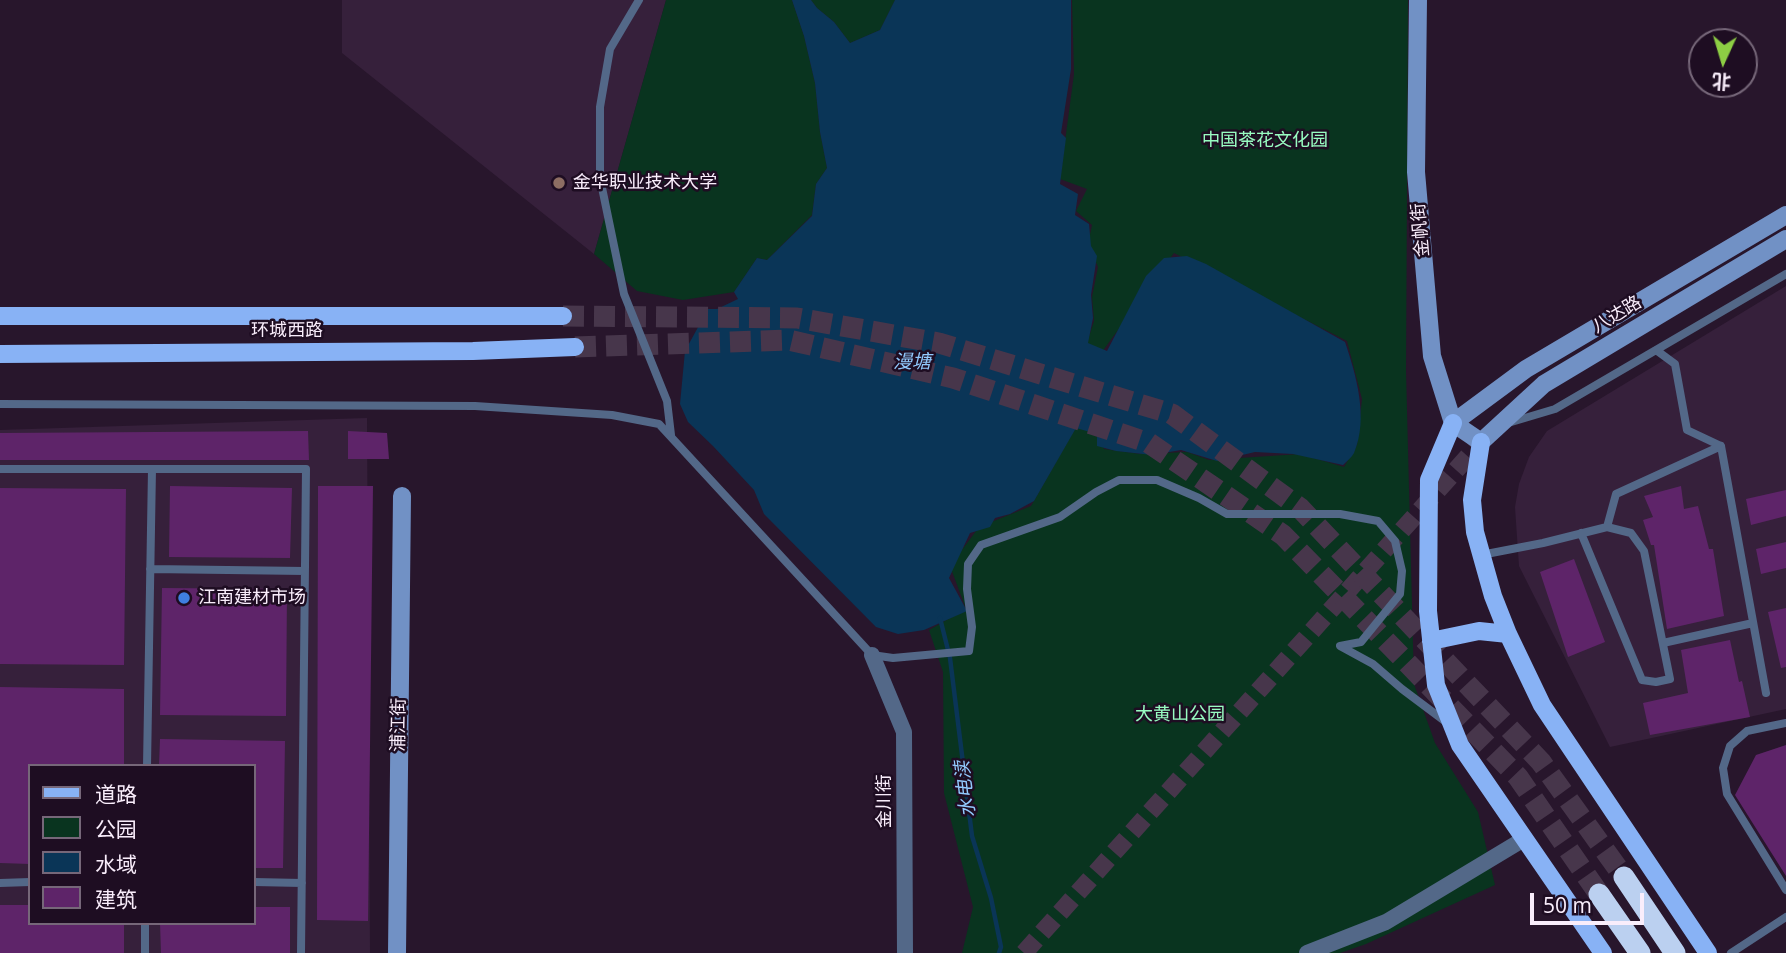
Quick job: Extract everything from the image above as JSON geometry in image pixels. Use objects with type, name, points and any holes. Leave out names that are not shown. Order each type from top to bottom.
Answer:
[{"type":"highway","points":[[1624,877],[1675,953]]},
{"type":"highway","points":[[1599,894],[1640,953]]},
{"type":"main road","points":[[0,316],[563,316]]},
{"type":"main road","name":"环城西路","points":[[0,354],[473,351],[575,347]]},
{"type":"main road","points":[[1453,423],[1429,480],[1428,611],[1436,685],[1460,745],[1603,953]]},
{"type":"main road","points":[[1481,442],[1472,500],[1475,532],[1493,596],[1508,634],[1542,705],[1708,953]]},
{"type":"main road","points":[[1432,641],[1479,631],[1508,634]]},
{"type":"street","name":"金帆街","points":[[1418,0],[1417,185],[1432,356],[1453,423]]},
{"type":"street","name":"八达路","points":[[1453,423],[1526,369],[1786,215]]},
{"type":"street","points":[[1453,423],[1481,442],[1544,384],[1786,239]]},
{"type":"street","name":"浦江街","points":[[397,953],[402,496]]},
{"type":"street","name":"金川街","points":[[872,655],[905,732],[905,953]]},
{"type":"street","points":[[1307,953],[1386,922],[1524,839]]},
{"type":"lane","points":[[639,0],[610,49],[600,107],[600,178],[624,294],[667,401],[671,437]]},
{"type":"lane","points":[[1498,426],[1555,409],[1786,274]]},
{"type":"lane","points":[[1656,350],[1675,364],[1687,430],[1721,446]]},
{"type":"lane","points":[[0,404],[475,406],[612,415],[659,424],[872,655],[893,658],[969,651],[972,627],[967,589],[968,564],[981,545],[1060,517],[1119,480],[1157,480],[1199,498],[1227,514],[1340,514],[1378,521],[1395,541],[1402,571],[1400,594],[1361,642],[1340,646],[1373,664],[1453,727]]},
{"type":"lane","points":[[1606,527],[1616,494],[1721,446]]},
{"type":"lane","points":[[1721,446],[1766,693]]},
{"type":"lane","points":[[0,469],[306,469],[301,953]]},
{"type":"lane","points":[[147,764],[152,469]]},
{"type":"lane","points":[[1481,555],[1606,527],[1631,533],[1644,551],[1670,679],[1656,682],[1642,680],[1581,533]]},
{"type":"lane","points":[[150,569],[305,571]]},
{"type":"lane","points":[[1663,643],[1753,623]]},
{"type":"lane","points":[[1786,723],[1747,731],[1730,746],[1723,768],[1727,793],[1786,890]]},
{"type":"lane","points":[[0,883],[28,882]]},
{"type":"lane","points":[[256,882],[302,883]]},
{"type":"lane","points":[[1731,953],[1786,917]]},
{"type":"lane","points":[[145,925],[145,953]]},
{"type":"shaded area","name":"金华职业技术大学","points":[[342,0],[666,0],[594,254],[342,53]]},
{"type":"shaded area","points":[[1786,286],[1786,709],[1610,747],[1519,566],[1515,507],[1519,484],[1529,457],[1547,431]]},
{"type":"shaded area","name":"江南建材市场","points":[[367,418],[370,953],[0,953],[0,430]]},
{"type":"green space","points":[[666,0],[792,0],[815,83],[827,168],[816,184],[812,215],[767,260],[757,258],[734,292],[683,300],[637,291],[594,254]]},
{"type":"green space","points":[[811,0],[895,0],[880,30],[850,43],[834,22]]},
{"type":"green space","name":"大黄山公园","points":[[1072,0],[1408,0],[1406,371],[1414,684],[1435,743],[1478,812],[1495,885],[1366,944],[1340,953],[962,953],[973,907],[944,793],[943,672],[929,630],[966,609],[950,566],[979,527],[1031,506],[1076,427],[1099,432],[1104,449],[1140,454],[1187,452],[1209,460],[1300,454],[1344,467],[1357,445],[1362,399],[1347,341],[1174,253],[1102,352],[1086,346],[1094,321],[1092,297],[1098,267],[1088,244],[1092,225],[1076,211],[1087,189],[1060,179],[1074,74]]},
{"type":"water","name":"漫塘","points":[[792,0],[811,0],[834,22],[850,43],[880,30],[895,0],[1071,0],[1071,69],[1061,133],[1066,138],[1060,184],[1078,194],[1075,215],[1089,224],[1091,246],[1097,256],[1091,295],[1093,318],[1088,343],[1107,351],[1146,276],[1164,258],[1187,256],[1206,264],[1345,342],[1357,382],[1361,411],[1358,440],[1352,456],[1343,465],[1293,454],[1255,452],[1217,461],[1181,450],[1152,455],[1097,446],[1097,434],[1076,428],[1034,501],[1010,514],[995,518],[990,527],[970,533],[949,578],[967,611],[924,630],[898,634],[876,627],[764,514],[754,490],[688,422],[680,404],[685,351],[708,309],[717,309],[738,299],[734,292],[757,258],[767,260],[812,216],[816,184],[827,168],[815,83]]},
{"type":"building","points":[[308,431],[309,460],[0,460],[0,433]]},
{"type":"building","points":[[348,431],[387,433],[389,459],[348,459]]},
{"type":"building","points":[[170,486],[292,488],[290,558],[169,557]]},
{"type":"building","points":[[318,486],[373,486],[368,921],[317,920]]},
{"type":"building","points":[[1681,486],[1684,509],[1698,506],[1709,549],[1713,549],[1724,616],[1667,629],[1654,545],[1651,545],[1643,520],[1653,517],[1644,496]]},
{"type":"building","points":[[0,488],[126,489],[124,665],[0,664]]},
{"type":"building","points":[[1786,490],[1786,516],[1751,525],[1746,499]]},
{"type":"building","points":[[1786,542],[1786,568],[1761,574],[1756,549]]},
{"type":"building","points":[[1574,559],[1605,642],[1568,657],[1540,572]]},
{"type":"building","points":[[162,588],[287,589],[286,716],[160,715]]},
{"type":"building","points":[[1786,608],[1786,667],[1781,668],[1768,612]]},
{"type":"building","points":[[1730,640],[1750,717],[1650,735],[1643,703],[1688,693],[1681,650]]},
{"type":"building","points":[[0,687],[124,689],[124,764],[28,764],[28,864],[0,863]]},
{"type":"building","points":[[160,739],[285,741],[283,868],[256,868],[256,764],[159,764]]},
{"type":"building","points":[[1786,745],[1786,876],[1735,795],[1756,755]]},
{"type":"building","points":[[0,905],[28,905],[28,925],[124,925],[124,953],[0,953]]},
{"type":"building","points":[[256,907],[290,907],[290,953],[161,953],[160,925],[256,925]]},
{"type":"waterway","name":"水电渎","points":[[940,618],[950,658],[972,836],[991,898],[1001,947],[999,953]]},
{"type":"tunnel","points":[[563,316],[797,318],[939,343],[1172,414],[1300,508],[1541,762],[1624,877]]},
{"type":"tunnel","points":[[575,347],[789,340],[953,378],[1149,443],[1283,535],[1518,777],[1599,894]]},
{"type":"tunnel","points":[[1024,953],[1481,442]]},
{"type":"place","name":"金华职业技术大学","points":[[559,183]]},
{"type":"place","name":"江南建材市场","points":[[184,598]]},
{"type":"park label","name":"中国茶花文化园","points":[[1265,141]]}]
